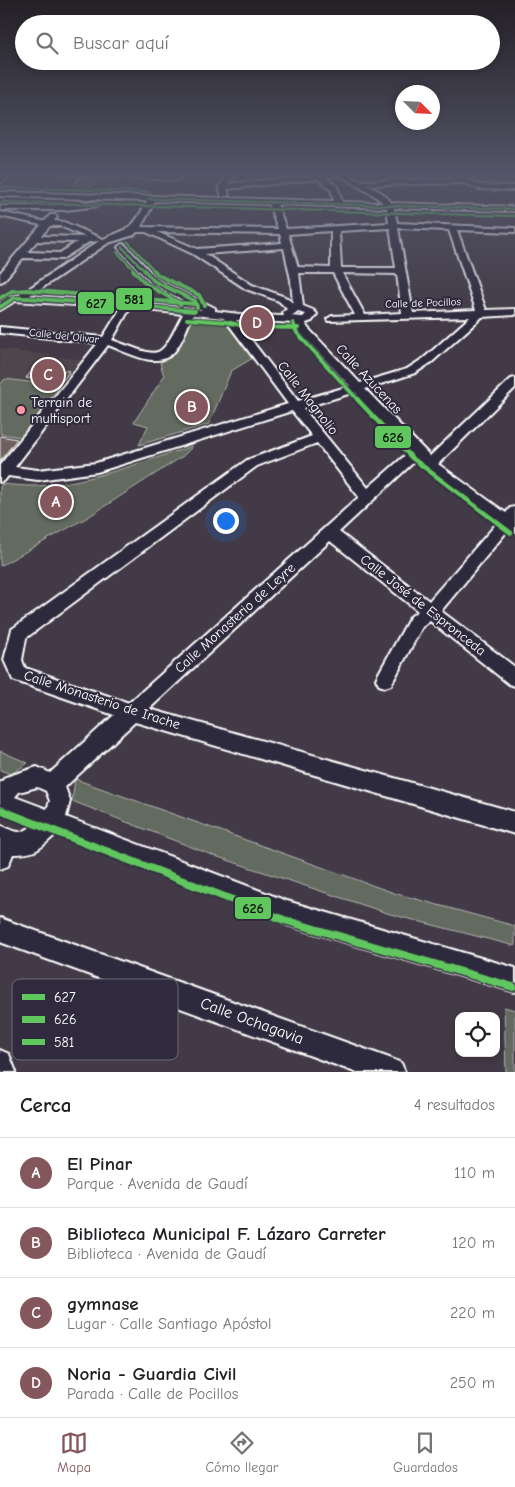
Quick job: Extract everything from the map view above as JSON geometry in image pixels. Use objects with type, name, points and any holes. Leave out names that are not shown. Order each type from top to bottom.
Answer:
[{"type":"street","points":[[0,279],[47,223]]},
{"type":"street","points":[[47,223],[69,227],[122,247],[151,278],[191,307]]},
{"type":"street","points":[[122,247],[140,223]]},
{"type":"street","points":[[279,223],[293,270],[299,312]]},
{"type":"street","points":[[392,226],[408,316]]},
{"type":"street","points":[[36,234],[102,240],[136,230],[283,232],[392,226],[514,231]]},
{"type":"street","points":[[2,473],[38,475],[97,467],[411,371],[428,360],[480,314],[452,227]]},
{"type":"street","points":[[335,229],[336,270],[362,318]]},
{"type":"street","points":[[156,231],[196,252],[249,287],[299,312]]},
{"type":"street","points":[[22,255],[62,256],[87,240]]},
{"type":"street","points":[[0,299],[17,296],[33,290],[102,240]]},
{"type":"street","points":[[196,252],[286,245]]},
{"type":"street","points":[[293,270],[400,270]]},
{"type":"street","points":[[0,289],[11,289],[17,296]]},
{"type":"street","points":[[0,307],[17,296]]},
{"type":"street","name":"Calle de Pocillos","points":[[17,296],[172,310],[191,307],[257,320],[299,312],[332,319],[515,312]]},
{"type":"street","points":[[2,473],[106,341],[127,305]]},
{"type":"street","name":"Calle del Olivar","points":[[0,330],[106,341],[146,356],[162,356],[170,350],[191,307]]},
{"type":"street","name":"Calle Azucenas","points":[[299,312],[302,328],[417,452],[430,464],[512,520]]},
{"type":"street","name":"Calle Magnolio","points":[[222,314],[368,498]]},
{"type":"street","points":[[430,464],[515,382]]},
{"type":"street","name":"Calle Monasterio de Irache","points":[[320,438],[252,463],[18,634],[13,660],[19,674],[130,712],[515,823]]},
{"type":"street","name":"Calle Monasterio de Leyre","points":[[54,784],[130,712],[330,533],[417,452]]},
{"type":"street","points":[[386,679],[416,622],[431,611],[512,520]]},
{"type":"street","name":"Calle José de Espronceda","points":[[330,533],[515,678]]},
{"type":"street","points":[[2,846],[28,843],[54,823],[60,801],[54,784],[38,777],[13,784],[0,800],[54,823],[286,913],[515,980]]},
{"type":"street","name":"Calle Ochagavia","points":[[0,930],[135,979]]},
{"type":"street","name":"Calle Ochagavia","points":[[178,994],[392,1072]]},
{"type":"street","points":[[0,1063],[3,1072]]},
{"type":"shaded area","points":[[191,315],[221,317],[253,358],[231,371],[209,424],[139,445],[148,426],[134,422],[164,376],[160,363],[173,355]]},
{"type":"shaded area","points":[[0,349],[83,360],[11,457],[4,459],[0,459]]},
{"type":"shaded area","name":"Terrain de multisport","points":[[5,379],[60,386],[22,437],[0,434],[0,385]]},
{"type":"shaded area","points":[[193,446],[183,456],[88,517],[0,566],[0,487],[2,484],[21,486],[53,485],[93,477]]},
{"type":"shaded area","points":[[0,751],[28,763],[11,774],[0,770]]},
{"type":"shaded area","points":[[75,779],[394,893],[515,926],[515,946],[390,914],[212,855],[72,801]]},
{"type":"shaded area","points":[[504,1007],[515,1010],[515,1072],[506,1072]]},
{"type":"building","points":[[35,367],[70,371],[63,380],[58,380],[57,382],[26,378]]},
{"type":"building","points":[[0,436],[17,439],[0,461]]},
{"type":"transit line","name":"581","points":[[128,242],[158,275],[199,295],[204,305]]},
{"type":"transit line","name":"627","points":[[122,247],[154,281],[195,301],[197,307]]},
{"type":"transit line","name":"626","points":[[117,252],[146,284],[181,304]]},
{"type":"transit line","name":"581","points":[[0,298],[12,291],[26,290],[196,304]]},
{"type":"transit line","name":"627","points":[[0,307],[14,298],[26,298],[195,311]]},
{"type":"transit line","name":"626","points":[[187,319],[226,322],[249,327],[298,328]]},
{"type":"transit line","name":"626","points":[[293,323],[297,333],[412,458],[511,533]]},
{"type":"transit line","name":"626","points":[[0,810],[284,920],[513,987]]},
{"type":"place","name":"Noria - Guardia Civil","points":[[257,323]]},
{"type":"place","name":"gymnase","points":[[48,375]]},
{"type":"place","name":"Biblioteca Municipal F. Lázaro Carreter","points":[[192,407]]},
{"type":"place","name":"Terrain de multisport","points":[[21,410]]},
{"type":"place","name":"El Pinar","points":[[56,502]]}]
